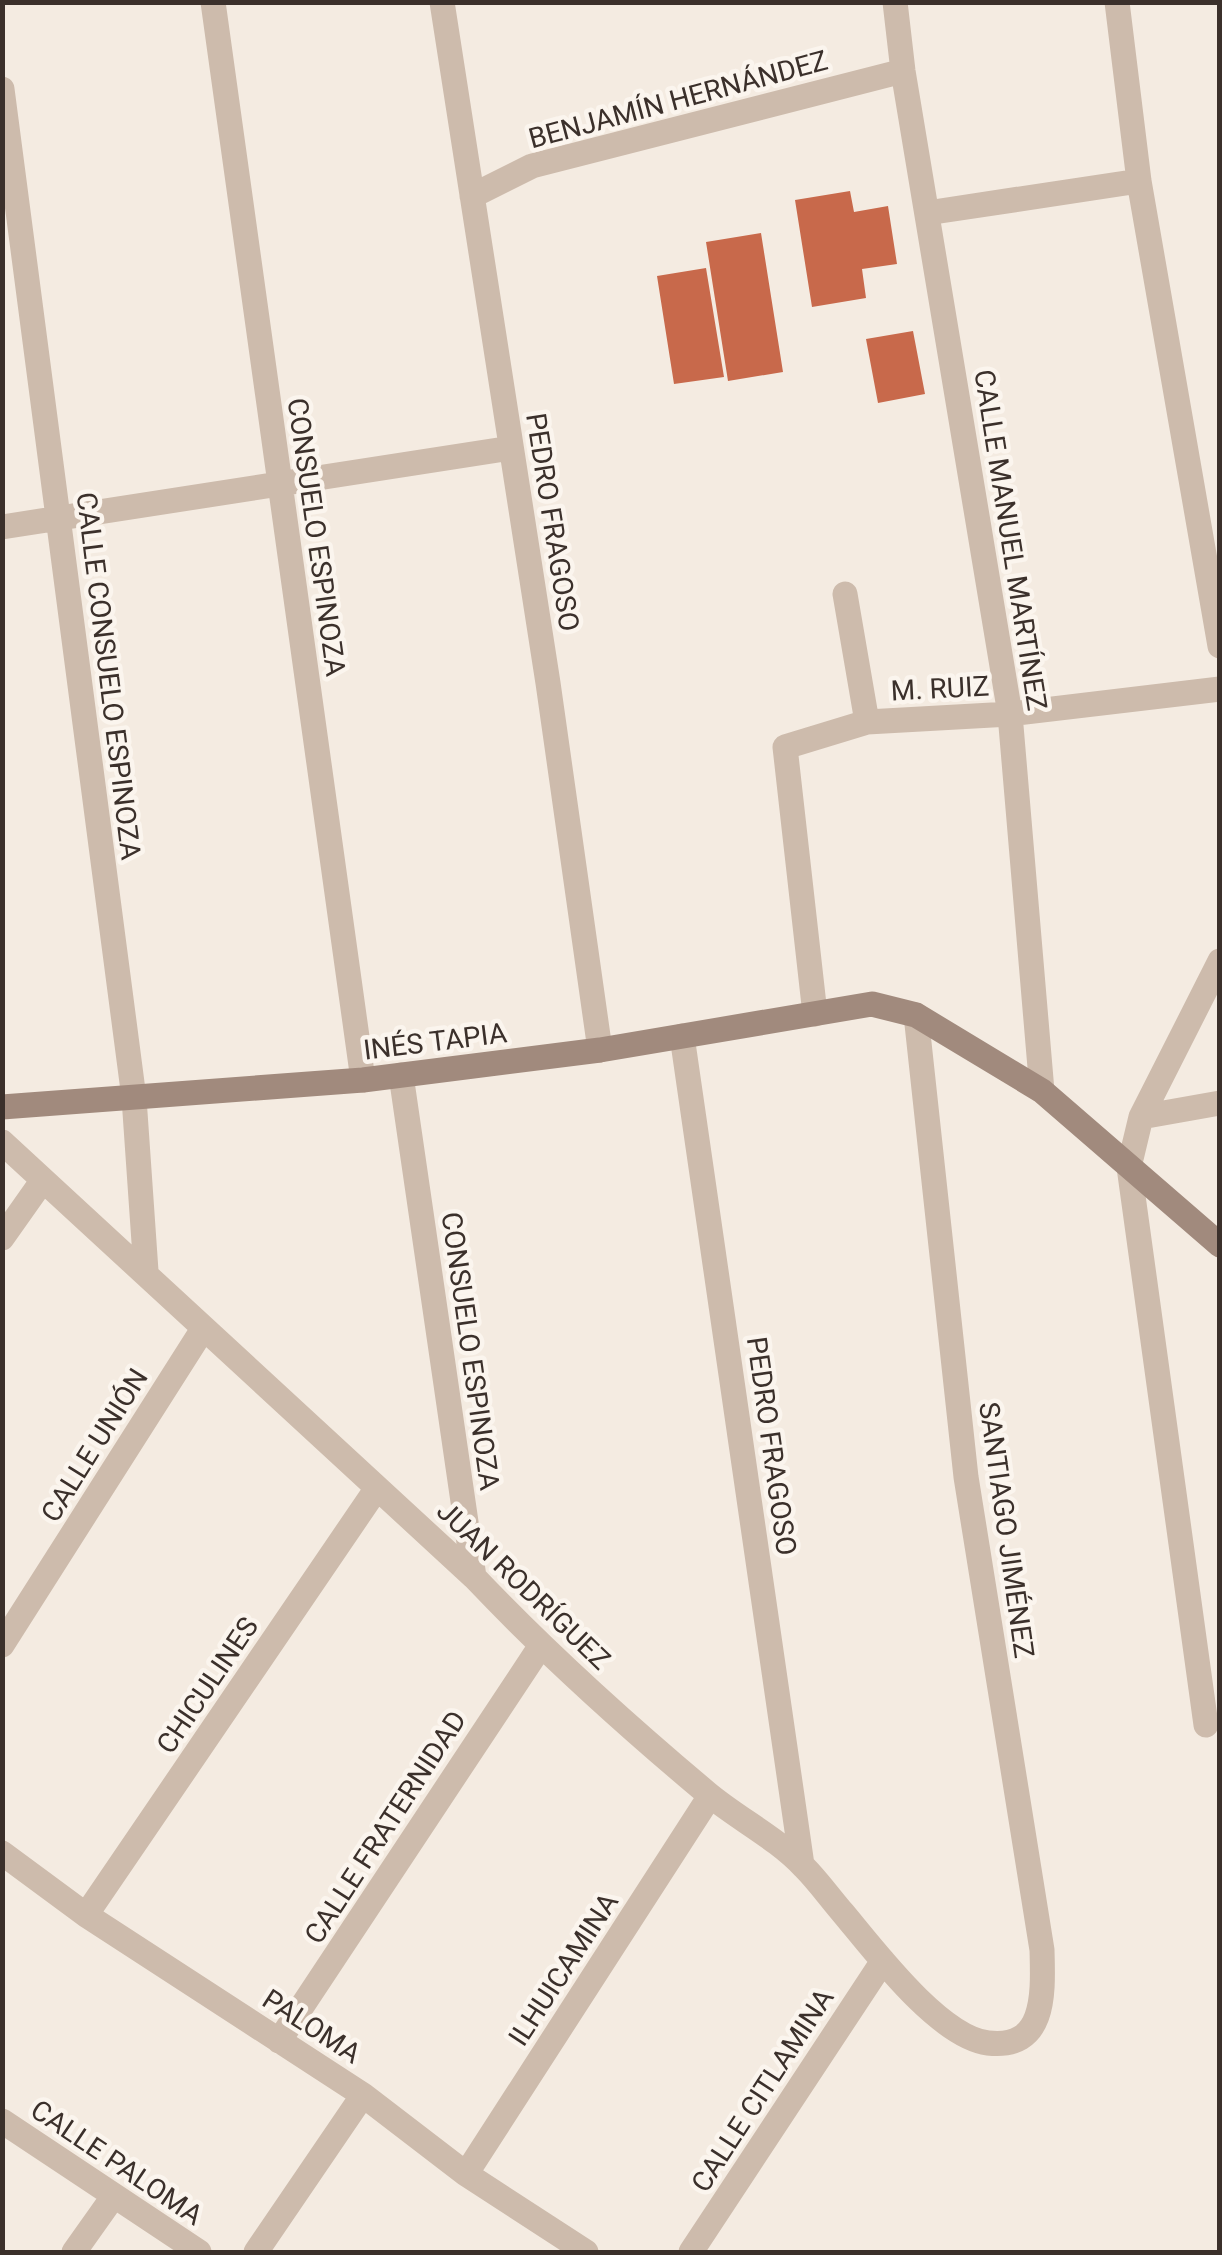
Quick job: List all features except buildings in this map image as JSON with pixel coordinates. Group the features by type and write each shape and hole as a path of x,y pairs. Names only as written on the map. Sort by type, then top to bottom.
{"main road":[{"name":"INÉS TAPIA","path":"2,1107 362,1080 600,1050 872,1004 916,1014"},
{"path":"916,1014 1042,1091 1220,1246"}],"street":[{"name":"CONSUELO ESPINOZA","path":"212,2 362,1080"},
{"name":"PEDRO FRAGOSO","path":"442,2 600,1050"},
{"name":"CALLE MANUEL MARTÍNEZ","path":"896,2 903,71 1010,714 1042,1091"},
{"path":"1117,2 1139,181 1220,646"},
{"name":"BENJAMÍN HERNÁNDEZ","path":"472,196 532,166 903,71"},
{"name":"CALLE CONSUELO ESPINOZA","path":"2,90 134,1098 146,1271"},
{"path":"927,213 1139,181"},
{"path":"2,527 511,448"},
{"path":"845,594 867,722"},
{"name":"M. RUIZ","path":"815,1014 786,747 867,722 1010,714 1220,689"},
{"path":"1206,1724 1130,1166 1141,1118 1220,961"},
{"name":"SANTIAGO JIMÉNEZ","path":"916,1014 966,1478 1042,1950 1043,1997 1032,2029 1015,2042"},
{"name":"PEDRO FRAGOSO","path":"682,1036 802,1864"},
{"name":"CONSUELO ESPINOZA","path":"401,1075 474,1577"},
{"path":"1141,1118 1220,1104"},
{"name":"JUAN RODRÍGUEZ","path":"2,1142 474,1577 540,1647 710,1796 802,1864 923,2003 957,2031 986,2042 1015,2042"},
{"path":"2,1238 43,1180"},
{"name":"CALLE UNIÓN","path":"2,1645 203,1328"},
{"name":"CHICULINES","path":"86,1915 377,1488"},
{"name":"CALLE FRATERNIDAD","path":"280,2041 540,1647"},
{"name":"ILHUICAMINA","path":"466,2174 710,1796"},
{"name":"PALOMA","path":"2,1853 86,1915 363,2096 466,2174 586,2252"},
{"name":"CALLE CITLAMINA","path":"691,2252 883,1961"},
{"path":"256,2252 363,2096"},
{"name":"CALLE PALOMA","path":"2,2120 199,2252"},
{"path":"74,2252 113,2197"}]}
